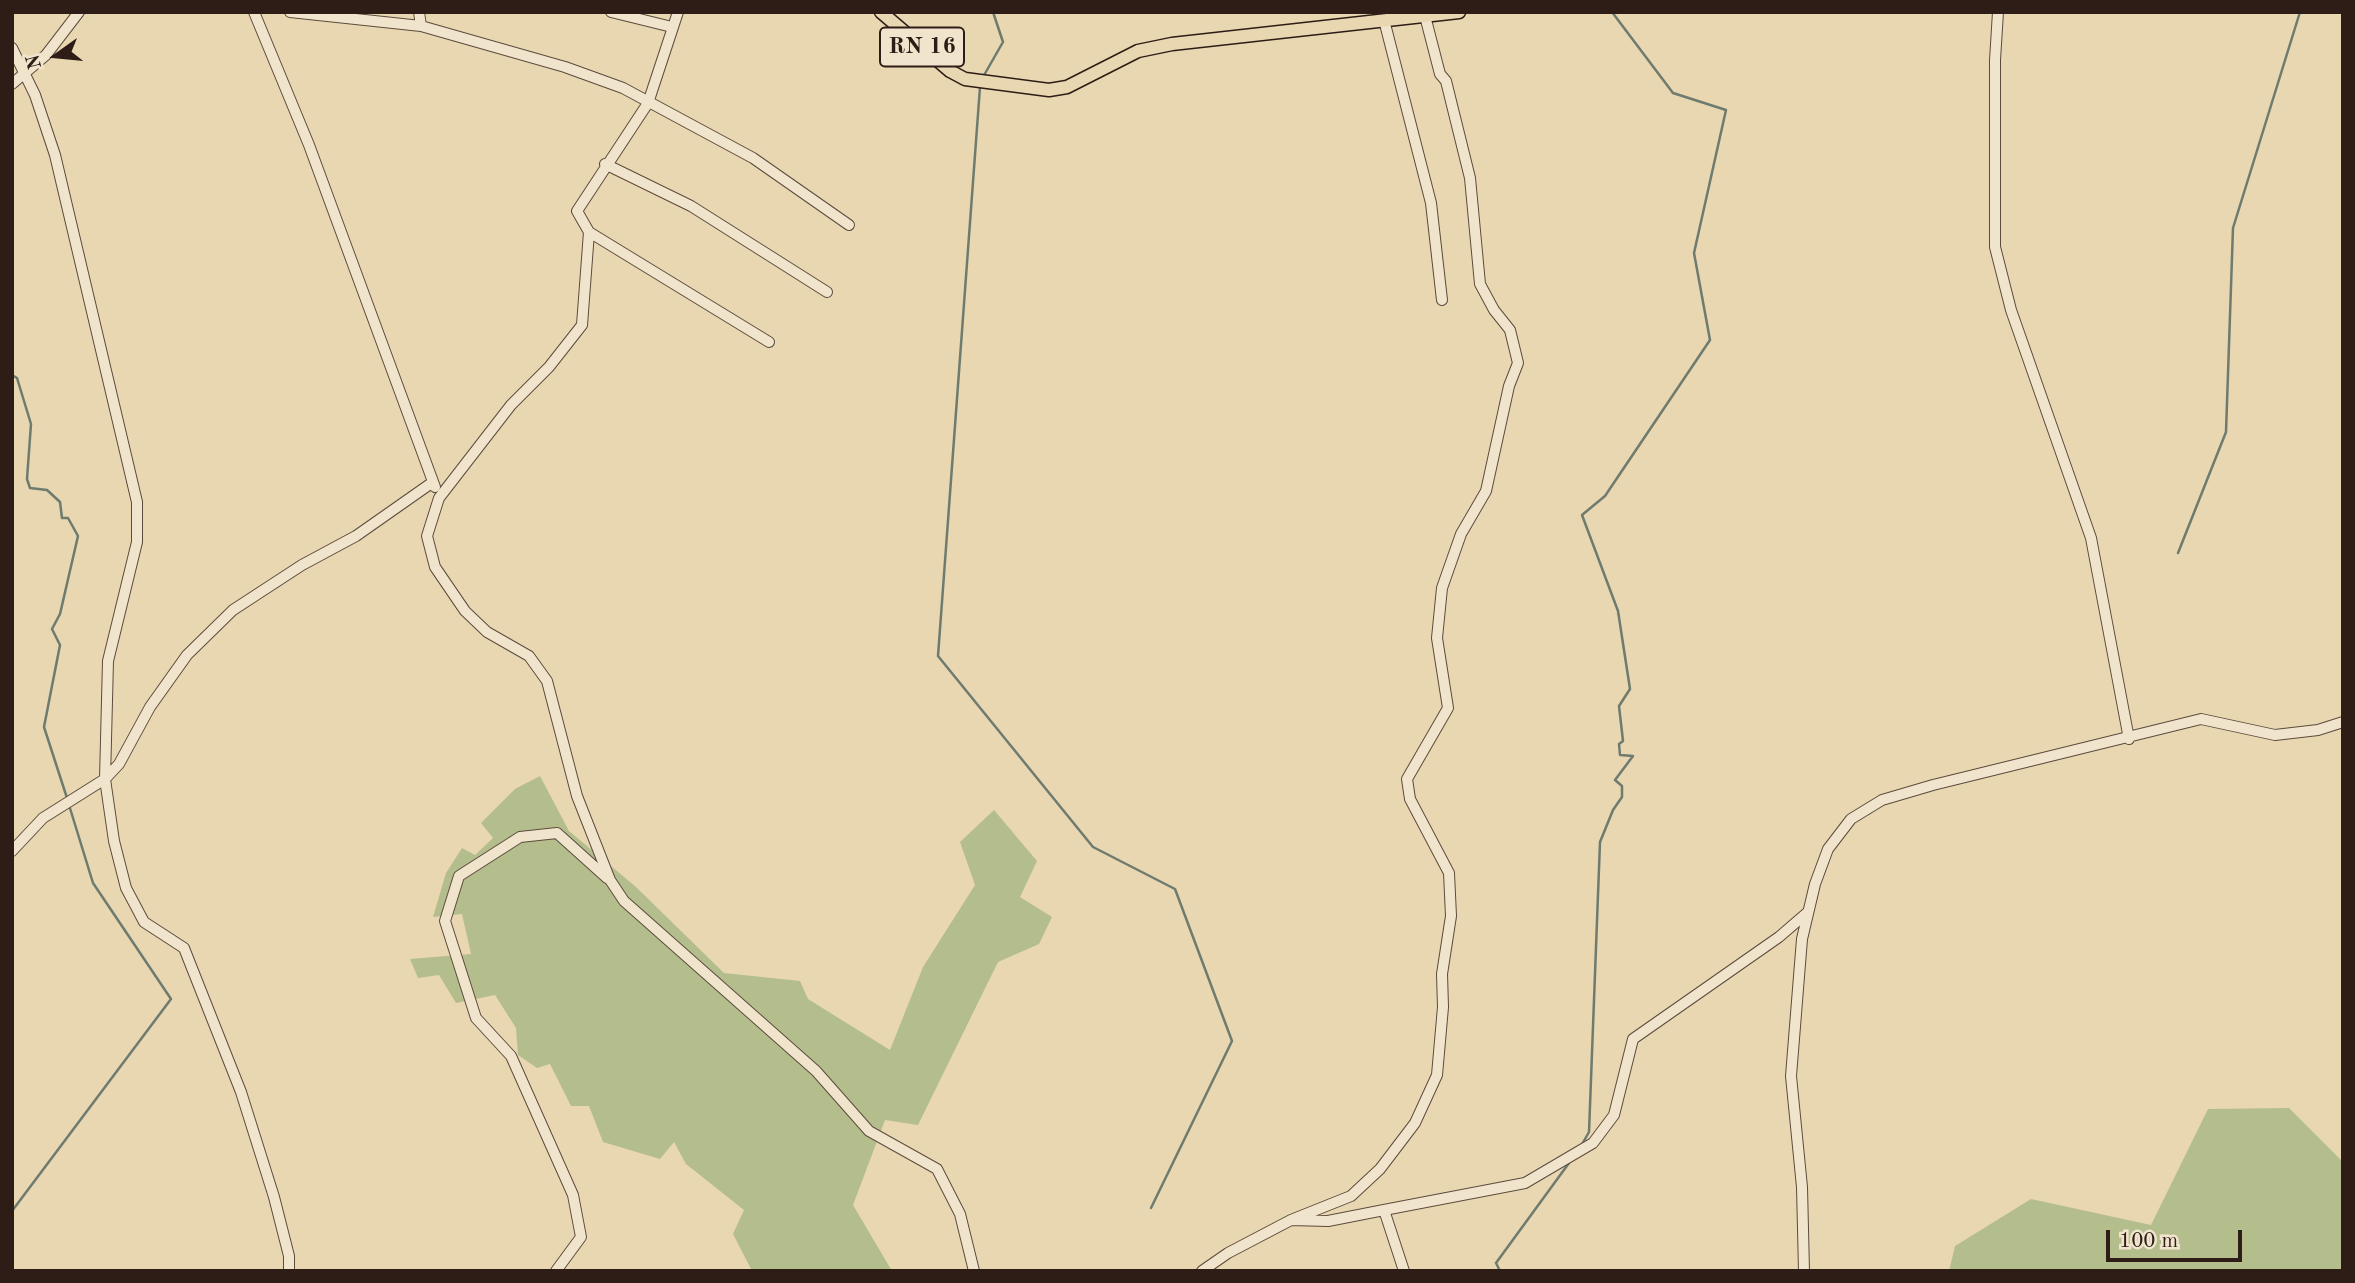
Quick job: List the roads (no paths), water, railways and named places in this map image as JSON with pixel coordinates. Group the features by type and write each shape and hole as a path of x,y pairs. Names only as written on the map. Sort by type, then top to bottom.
{"main road":[{"name":"RN 16","path":"881,12 950,71 965,79 1049,89 1067,87 1138,51 1227,37 1459,12"}],"street":[{"path":"12,84 46,55 79,12"},
{"path":"254,12 324,183 439,498"},
{"path":"289,12 421,26 565,67 623,88 753,158 849,225"},
{"path":"419,12 421,26"},
{"path":"611,12 672,27"},
{"path":"678,12 648,103 605,164 578,211 589,232 769,342"},
{"path":"1998,12 1995,60 1995,247 2011,310 2091,538 2129,739"},
{"path":"1202,1271 1228,1253 1291,1220 1351,1196 1380,1169 1415,1124 1437,1075 1443,1006 1442,974 1451,916 1449,873 1410,799 1407,779 1448,708 1437,638 1442,588 1461,534 1486,491 1509,386 1518,363 1510,330 1494,310 1480,284 1470,178 1424,16"},
{"path":"1384,20 1431,203 1442,300"},
{"path":"12,48 25,72 55,155 137,502 137,542 108,661 106,779 114,841 126,888 144,922 184,948 241,1091 274,1197 289,1256 289,1271"},
{"path":"605,164 691,206 827,292"},
{"path":"589,232 582,325 549,367 511,405 439,498 427,536 435,567 465,611 487,632 529,656 547,681 577,796 610,880 624,901 646,924 816,1070 869,1130 937,1168 960,1214 974,1271"},
{"path":"12,851 43,818 73,802 106,779 119,764 150,707 187,655 233,610 302,565 356,536 433,482"},
{"path":"1804,1271 1802,1187 1791,1076 1802,939 1828,849 1851,819 1882,800 2017,763 2129,739 2201,719 2275,735 2318,730 2343,722"},
{"path":"556,1271 581,1237 573,1195 511,1056 476,1018 446,921 459,876 520,837 557,833 610,880"},
{"path":"1291,1220 1328,1221 1525,1183 1593,1143 1614,1115 1633,1039 1779,937 1809,911"},
{"path":"1384,1210 1404,1271"}],"waterway":[{"path":"983,77 1003,42 993,12"},
{"path":"1581,1146 1589,1132 1600,842 1613,810 1622,797 1622,786 1615,780 1633,756 1620,755 1619,744 1623,741 1619,706 1630,689 1618,611 1582,515 1605,496 1710,340 1694,253 1726,110 1673,93 1612,12"},
{"path":"2178,553 2226,432 2233,228 2300,12"},
{"path":"980,87 938,656 1093,847 1175,889 1232,1041 1151,1208"},
{"path":"12,375 17,378 31,424 27,479 30,488 47,490 60,502 62,518 68,518 78,536 60,614 52,629 60,645 44,727 67,798"},
{"path":"12,1211 171,999 93,883 69,805"},
{"path":"1500,1271 1496,1263 1569,1163"}]}
